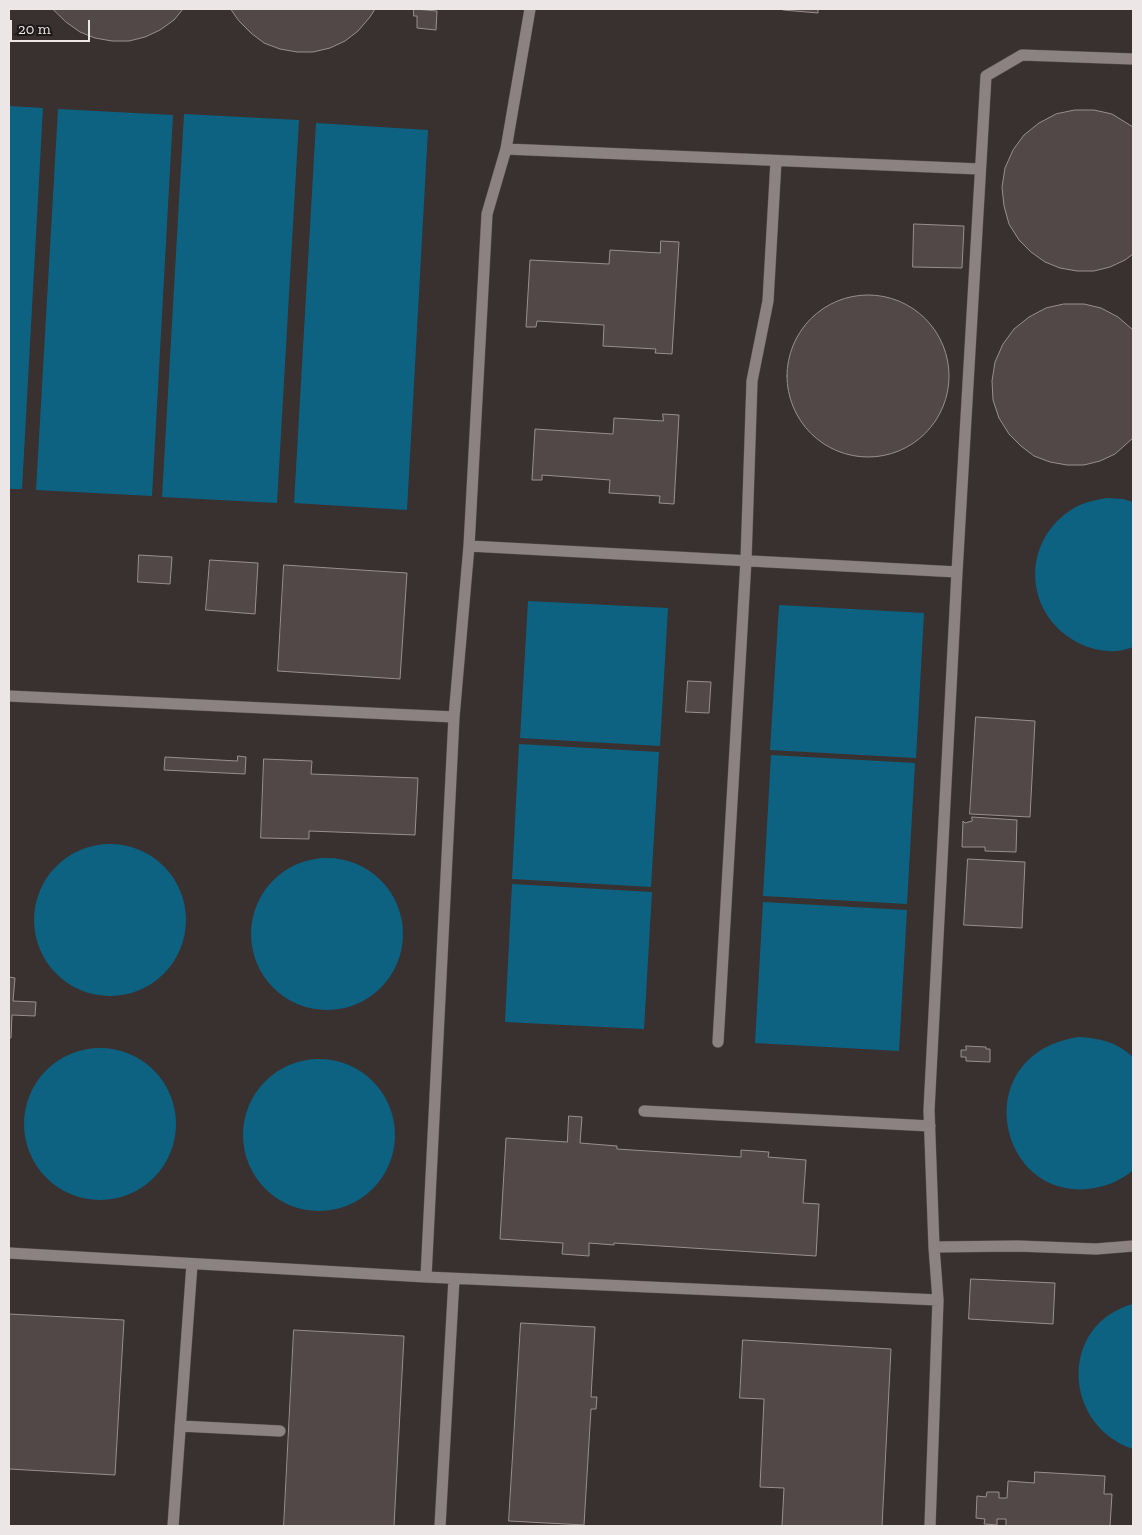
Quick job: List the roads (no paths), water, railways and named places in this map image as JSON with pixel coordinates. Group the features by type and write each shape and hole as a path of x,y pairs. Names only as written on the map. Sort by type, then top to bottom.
{"lane":[{"path":"426,1277 454,717 470,546 487,214 506,149 530,9"},
{"path":"930,1526 938,1300 929,1110 979,169 986,76 1022,55 1133,59"},
{"path":"506,149 979,169"},
{"path":"718,1042 746,560 752,381 768,301 776,160"},
{"path":"470,546 957,572"},
{"path":"9,696 454,717"},
{"path":"644,1111 930,1126"},
{"path":"934,1247 1018,1246 1096,1249 1133,1246"},
{"path":"9,1253 454,1279 938,1300"},
{"path":"173,1526 192,1264"},
{"path":"440,1526 454,1279"},
{"path":"180,1426 280,1431"}],"water":[{"path":"9,106 43,108 22,489 9,489"},
{"path":"58,109 173,115 152,496 36,490"},
{"path":"184,114 299,120 277,503 162,497"},
{"path":"316,123 428,130 407,510 294,503"},
{"path":"1107,498 1133,502 1133,647 1116,651 1093,649 1067,636 1051,620 1041,602 1036,582 1036,561 1043,541 1055,523 1078,506"},
{"path":"528,601 668,608 660,746 520,738"},
{"path":"779,605 924,613 916,758 770,750"},
{"path":"519,744 659,752 651,887 512,879"},
{"path":"771,755 915,763 907,904 763,896"},
{"path":"110,844 125,845 139,850 164,866 180,891 185,905 185,935 180,949 164,974 139,990 125,995 110,996 95,995 81,990 56,974 40,949 35,935 34,920 35,905 40,891 56,866 81,850 95,845"},
{"path":"327,858 342,859 356,864 381,880 397,905 402,919 402,949 397,963 381,988 356,1004 342,1009 327,1010 312,1009 298,1004 273,988 257,963 252,949 251,934 252,919 257,905 273,880 298,864 312,859"},
{"path":"512,884 652,892 644,1029 505,1022"},
{"path":"763,902 907,910 899,1051 755,1043"},
{"path":"1078,1037 1093,1038 1114,1044 1133,1057 1133,1170 1112,1183 1088,1189 1057,1186 1032,1171 1015,1149 1007,1123 1009,1095 1020,1069 1043,1049"},
{"path":"100,1048 115,1049 129,1054 154,1070 170,1095 175,1109 175,1139 170,1153 154,1178 129,1194 115,1199 100,1200 85,1199 71,1194 46,1178 30,1153 25,1139 24,1124 25,1109 30,1095 46,1070 71,1054 85,1049"},
{"path":"319,1059 334,1060 348,1065 373,1081 389,1106 394,1120 394,1150 389,1164 373,1189 348,1205 334,1210 319,1211 304,1210 290,1205 265,1189 249,1164 244,1150 243,1135 244,1120 249,1106 265,1081 290,1065 304,1060"},
{"path":"1133,1304 1133,1449 1110,1437 1093,1419 1082,1398 1079,1375 1082,1352 1092,1332 1109,1315"}]}
